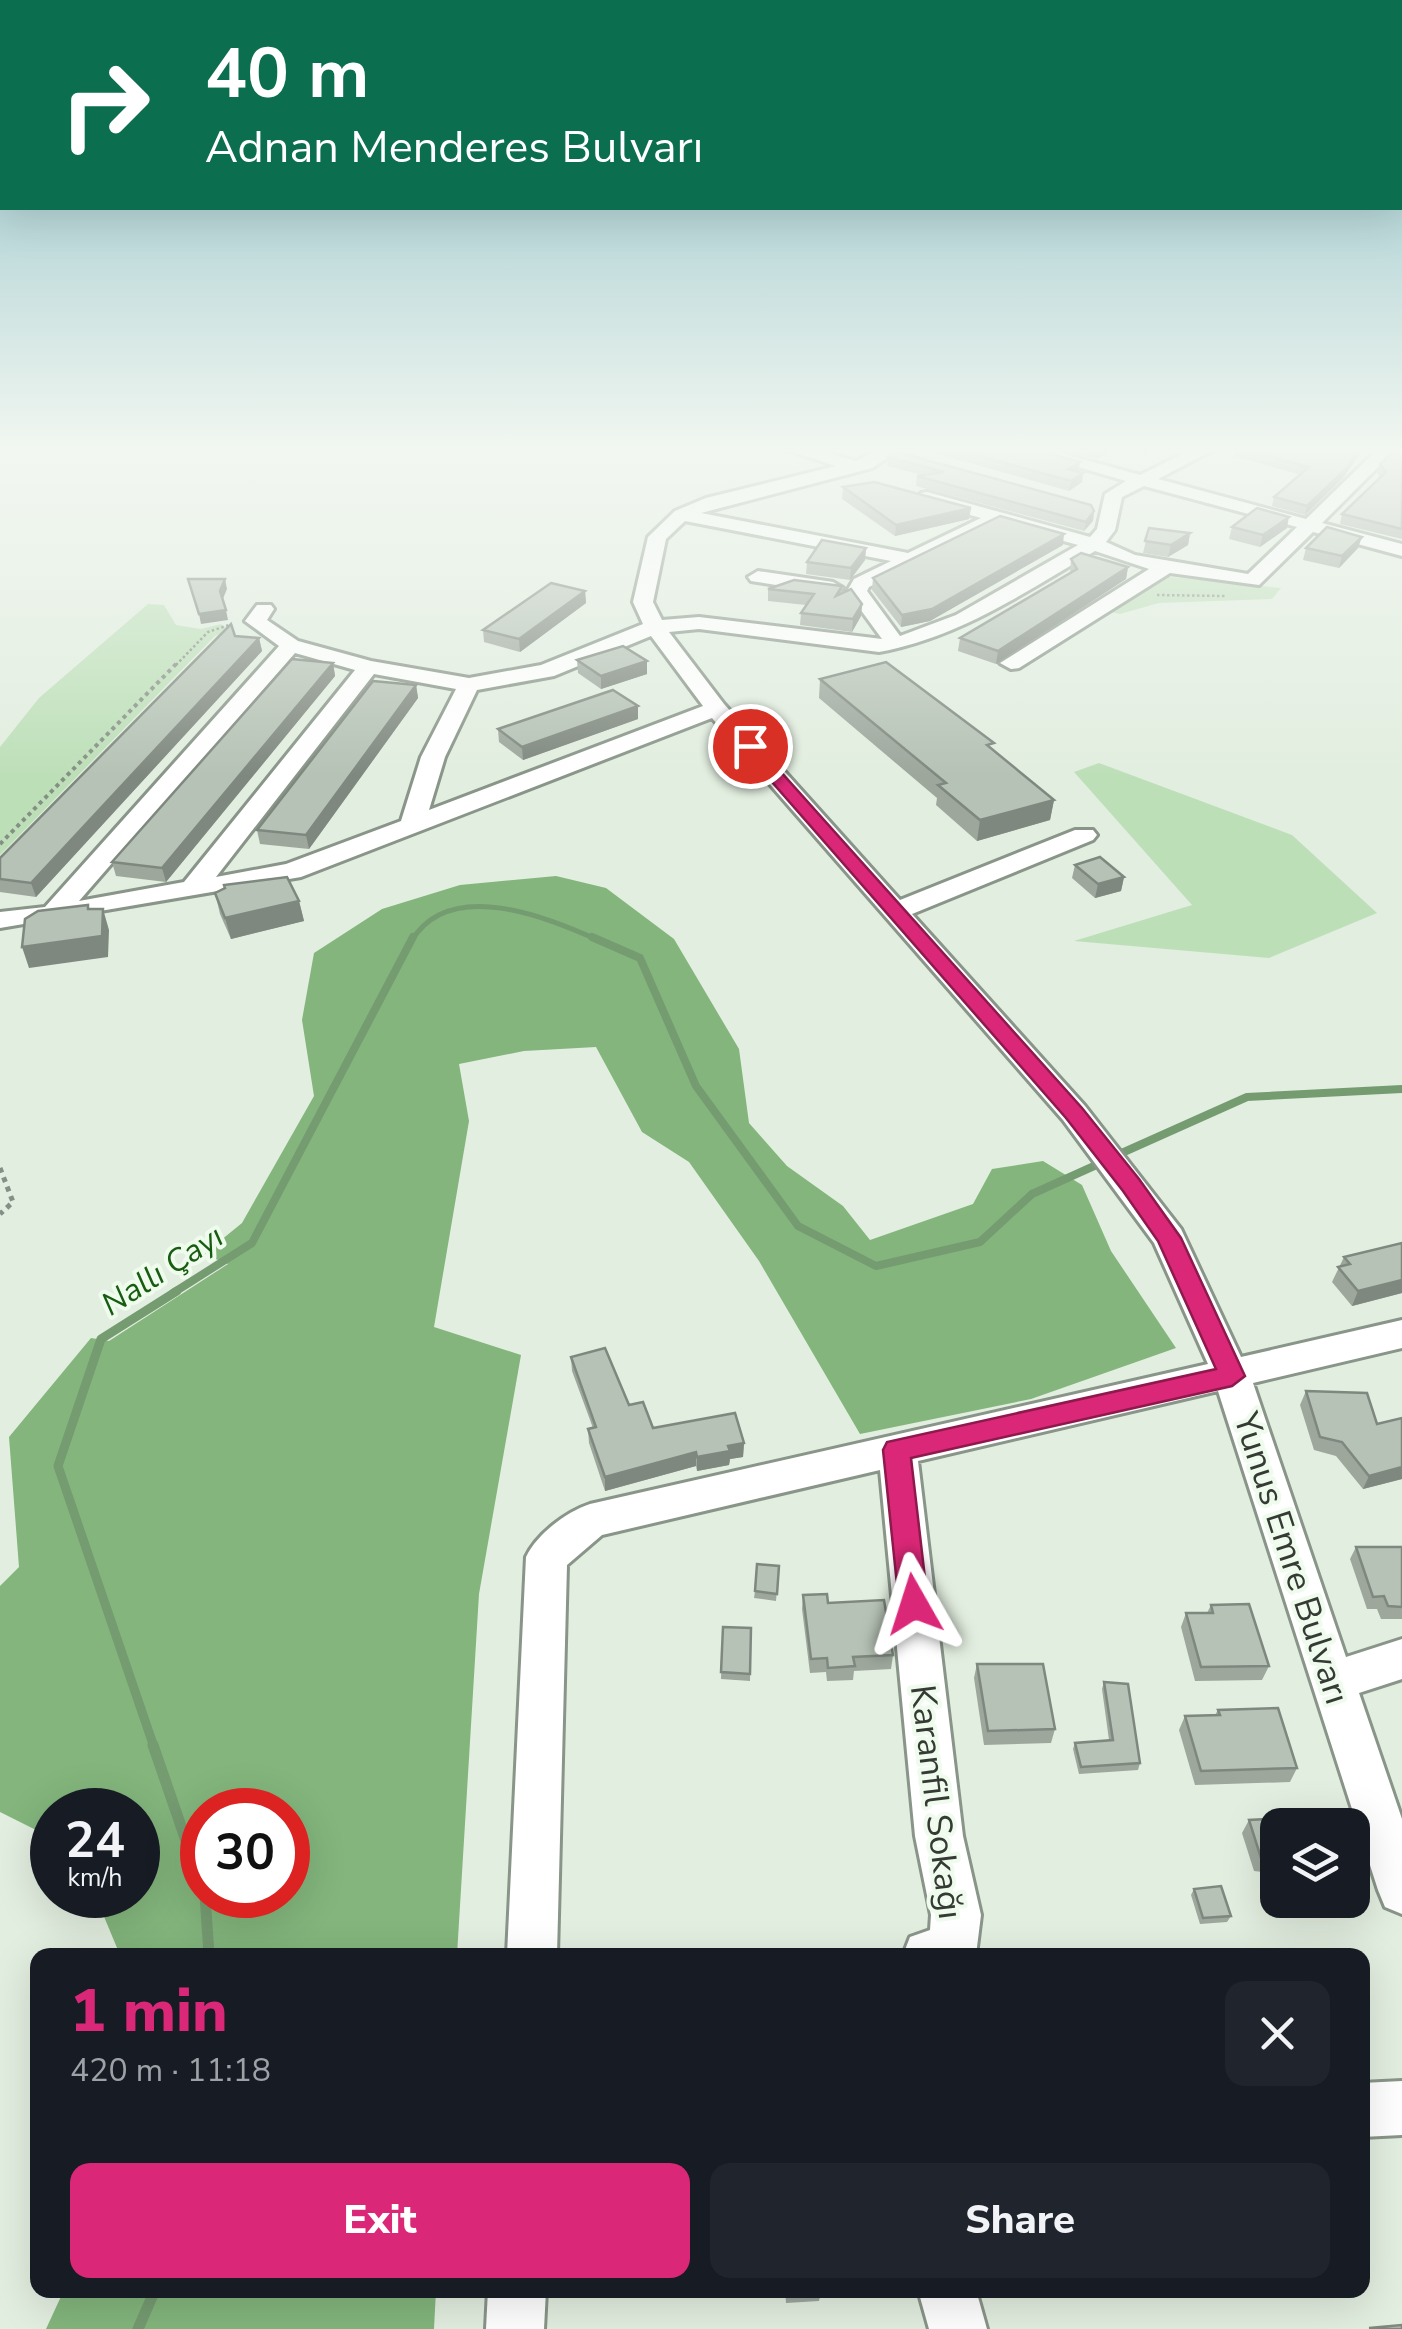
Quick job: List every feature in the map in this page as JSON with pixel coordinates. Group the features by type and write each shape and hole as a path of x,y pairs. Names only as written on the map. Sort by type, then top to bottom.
{"street":[{"path":"653,558 643,602 656,628 716,709 895,911 1084,835"},
{"path":"903,558 910,559"},
{"path":"260,615 264,630 291,645 370,667 469,685 546,670 656,628 699,624 880,646 896,644 964,616 1069,558"},
{"path":"1125,558 1164,568 1252,581 1275,558"},
{"path":"857,591 860,583 910,559"},
{"path":"1011,663 1164,568"},
{"path":"758,577 857,591 896,644"},
{"path":"53,914 291,645"},
{"path":"192,890 370,667"},
{"path":"413,822 433,756 469,685"},
{"path":"0,920 53,914 292,870 716,709"},
{"name":"Yunus Emre Bulvarı","path":"895,911 1074,1113 1169,1238 1232,1376 1402,1890"},
{"path":"532,1948 547,1557 590,1522 1402,1334"},
{"name":"Karanfil Sokağı","path":"897,1450 938,1836 956,1915 952,1948"},
{"path":"1333,1681 1402,1659"},
{"path":"1370,2110 1402,2108"},
{"path":"515,2329 517,2298"},
{"path":"949,2298 958,2329"}],"path":[{"path":"0,844 208,632 260,615"},
{"path":"0,1168 13,1202 0,1214"}],"green space":[{"path":"1161,576 1281,588 1272,599 1159,603 1120,614 1107,611"},
{"path":"148,604 164,605 176,625 201,629 221,624 231,631 215,636 0,855 0,747 39,698"},
{"path":"1099,763 1292,835 1377,913 1269,958 1074,941 1192,905 1074,772"},
{"path":"556,876 606,888 674,939 739,1049 749,1123 787,1166 843,1206 870,1240 973,1204 992,1169 1043,1161 1082,1185 1111,1251 1176,1348 1031,1399 860,1434 759,1261 689,1162 642,1132 596,1047 524,1051 459,1064 469,1121 434,1327 521,1355 479,1594 457,1948 117,1948 105,1918 160,1918 160,1788 30,1788 30,1827 0,1812 0,1586 19,1567 9,1437 91,1338 109,1341 228,1264 204,1254 242,1223 314,1096 302,1020 314,953 382,909 460,885"},
{"path":"60,2298 436,2298 434,2329 46,2329"}],"building":[{"path":"810,558 859,558 851,568 807,562"},
{"path":"915,558 1022,558 932,609 902,615 873,578"},
{"path":"1097,558 1128,567 998,651 960,638 1077,569 1071,559"},
{"path":"188,579 225,579 220,591 226,610 199,614"},
{"path":"794,580 842,586 836,596 851,589 862,604 853,619 801,613 814,594 768,589"},
{"path":"551,583 585,591 519,639 483,630"},
{"path":"231,624 235,636 259,638 31,883 0,879 0,858"},
{"path":"623,646 647,661 601,676 577,660"},
{"path":"292,659 333,663 162,868 112,862"},
{"path":"886,662 994,743 987,745 1054,800 980,820 938,785 946,783 820,679"},
{"path":"373,681 416,685 306,835 257,830"},
{"path":"613,690 638,706 522,747 498,729"},
{"path":"1100,857 1124,877 1098,884 1075,865"},
{"path":"287,877 299,901 225,918 215,893 224,885"},
{"path":"88,905 88,909 103,909 102,936 22,947 25,919 38,911"},
{"path":"1402,1243 1402,1280 1358,1291 1338,1267 1350,1264 1344,1257"},
{"path":"605,1348 629,1405 643,1402 653,1428 735,1413 744,1443 728,1446 730,1451 697,1457 696,1452 605,1477 588,1429 596,1427 571,1357"},
{"path":"1306,1391 1367,1393 1377,1424 1402,1418 1402,1467 1369,1476 1342,1442 1320,1437"},
{"path":"1356,1547 1402,1547 1402,1607 1388,1606 1384,1596 1373,1597"},
{"path":"757,1564 779,1566 777,1594 755,1591"},
{"path":"827,1594 828,1603 884,1600 893,1655 853,1657 855,1666 828,1668 827,1658 811,1659 803,1595"},
{"path":"1249,1604 1269,1666 1201,1667 1186,1613 1213,1613 1211,1605"},
{"path":"723,1627 751,1628 750,1674 721,1672"},
{"path":"977,1664 1043,1664 1055,1729 988,1731"},
{"path":"1104,1682 1128,1684 1140,1763 1081,1767 1075,1743 1113,1740"},
{"path":"1278,1708 1297,1768 1201,1771 1185,1716 1220,1715 1218,1710"},
{"path":"1260,1819 1260,1855 1249,1820"},
{"path":"1221,1886 1231,1916 1203,1918 1194,1889"},
{"path":"1402,2325 1402,2329 1369,2328"}],"waterway":[{"path":"412,940 429,921 450,910 475,907 527,914 598,940"},
{"name":"Nallı Çayı","path":"173,1293 252,1243 413,937"},
{"path":"592,937 640,958 696,1086 798,1226 876,1266 980,1242 1032,1194 1103,1162"},
{"path":"1115,1156 1247,1097 1402,1089"},
{"name":"Nallı Çayı","path":"154,1747 58,1466 101,1339 177,1291"},
{"name":"Nallı Çayı","path":"153,1745 180,1823"},
{"name":"Nallı Çayı","path":"207,1918 209,1948"},
{"name":"Nallı Çayı","path":"138,2329 152,2298"}],"route":[{"path":"750,746 1074,1113 1131,1185 1169,1238 1232,1376 897,1450 914,1604"}]}
